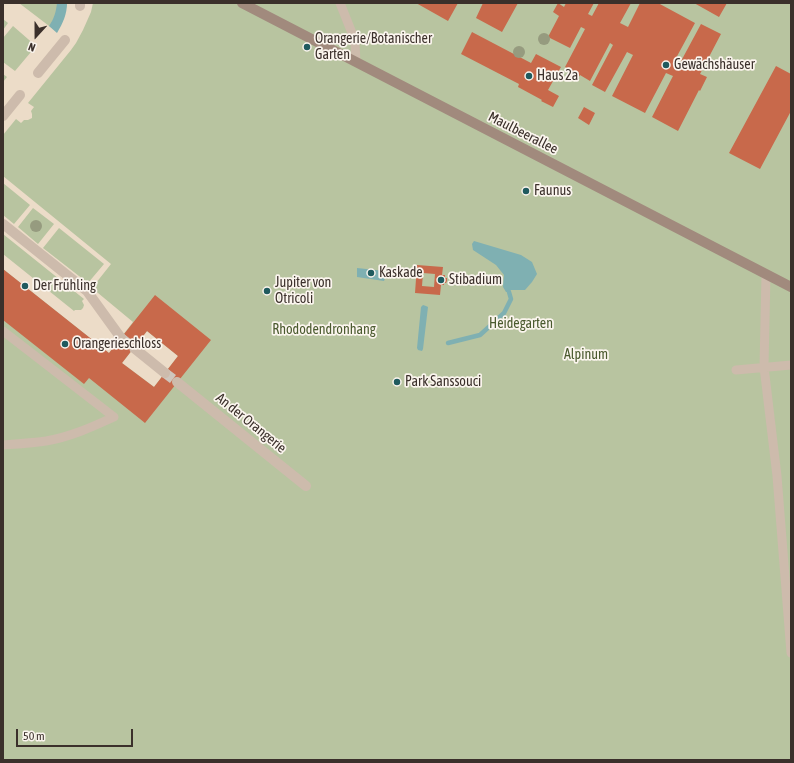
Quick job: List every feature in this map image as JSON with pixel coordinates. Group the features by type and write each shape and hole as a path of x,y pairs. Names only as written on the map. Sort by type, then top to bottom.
{"street":[{"name":"Maulbeerallee","path":"242,3 791,287"},
{"path":"38,73 64,40"},
{"path":"3,116 20,95"},
{"path":"3,224 87,291 121,338"},
{"path":"134,348 165,373"},
{"name":"An der Orangerie","path":"177,382 306,486"}],"lane":[{"path":"340,3 355,43 356,62"},
{"path":"766,274 764,367 777,476 791,653"},
{"path":"3,331 114,417 74,434 46,441 3,445"},
{"path":"736,370 791,365"}],"green space":[{"name":"Park Sanssouci","path":"3,3 791,3 791,760 3,760"}],"shaded area":[{"path":"3,3 19,3 57,32 67,3 93,3 91,12 76,43 28,103 34,107 31,111 32,118 24,120 21,123 16,119 3,135 3,82 7,77 3,74 3,62 15,71 36,46 13,26 3,38 3,30 8,23 3,19"},
{"path":"3,176 111,264 92,288 133,322 109,353 3,269 3,254 74,311 81,310 83,308 84,305 82,301 84,299 3,234 3,215 14,224 30,205 3,183","holes":["33,208 54,224 38,244 18,227","59,228 104,264 88,283 43,248"]},
{"path":"147,331 178,356 154,387 122,363"}],"water":[{"path":"57,3 67,3 64,18 57,33 49,26"},
{"path":"474,241 521,255 532,262 537,274 525,290 511,290 506,292 503,287 504,275 496,265 473,250 472,244"},
{"name":"Kaskade","path":"357,268 385,271 386,276 384,281 357,277"},
{"path":"423,305 428,307 422,351 418,350 417,348 421,307"}],"building":[{"path":"416,3 458,3 448,21"},
{"path":"483,3 518,3 502,32 476,18"},
{"name":"Gewächshäuser","path":"558,3 564,7 566,3 594,3 588,14 592,16 599,3 631,3 620,23 628,27 640,3 658,3 695,23 675,60 680,63 701,24 721,34 700,74 707,77 678,131 652,117 673,76 666,73 645,113 612,96 633,55 627,52 605,92 592,85 613,45 610,43 590,81 580,75 577,80 569,76 572,71 565,67 585,29 581,27 570,48 548,37 559,16 553,12"},
{"path":"694,3 727,3 719,17"},
{"name":"Haus 2a","path":"472,32 531,63 536,54 561,67 548,90 559,96 553,107 518,87 519,84 461,54"},
{"path":"776,66 791,74 791,111 760,169 729,153"},
{"path":"584,107 595,113 589,125 578,118"},
{"name":"Stibadium","path":"417,265 443,267 442,275 445,275 447,281 444,285 441,285 440,295 415,293","holes":["423,273 435,274 434,287 422,286"]},
{"name":"Orangerieschloss","path":"3,269 109,353 155,295 211,340 145,423 89,378 84,384 3,320","holes":["147,331 178,356 154,387 122,363"]}],"waterway":[{"path":"448,343 480,335 504,313 511,299 509,292"}],"tunnel":[{"path":"121,338 134,348"},
{"path":"165,373 177,382"}],"place":[{"name":"Orangerie/Botanischer Garten","path":"307,47"},
{"name":"Gewächshäuser","path":"666,65"},
{"name":"Haus 2a","path":"529,76"},
{"name":"Faunus","path":"526,191"},
{"name":"Kaskade","path":"371,273"},
{"name":"Stibadium","path":"441,280"},
{"name":"Der Frühling","path":"25,286"},
{"name":"Jupiter von Otricoli","path":"267,291"},
{"name":"Orangerieschloss","path":"65,344"},
{"name":"Park Sanssouci","path":"397,382"}],"park label":[{"name":"Heidegarten","path":"521,324"},
{"name":"Rhododendronhang","path":"324,330"},
{"name":"Alpinum","path":"586,355"}]}
